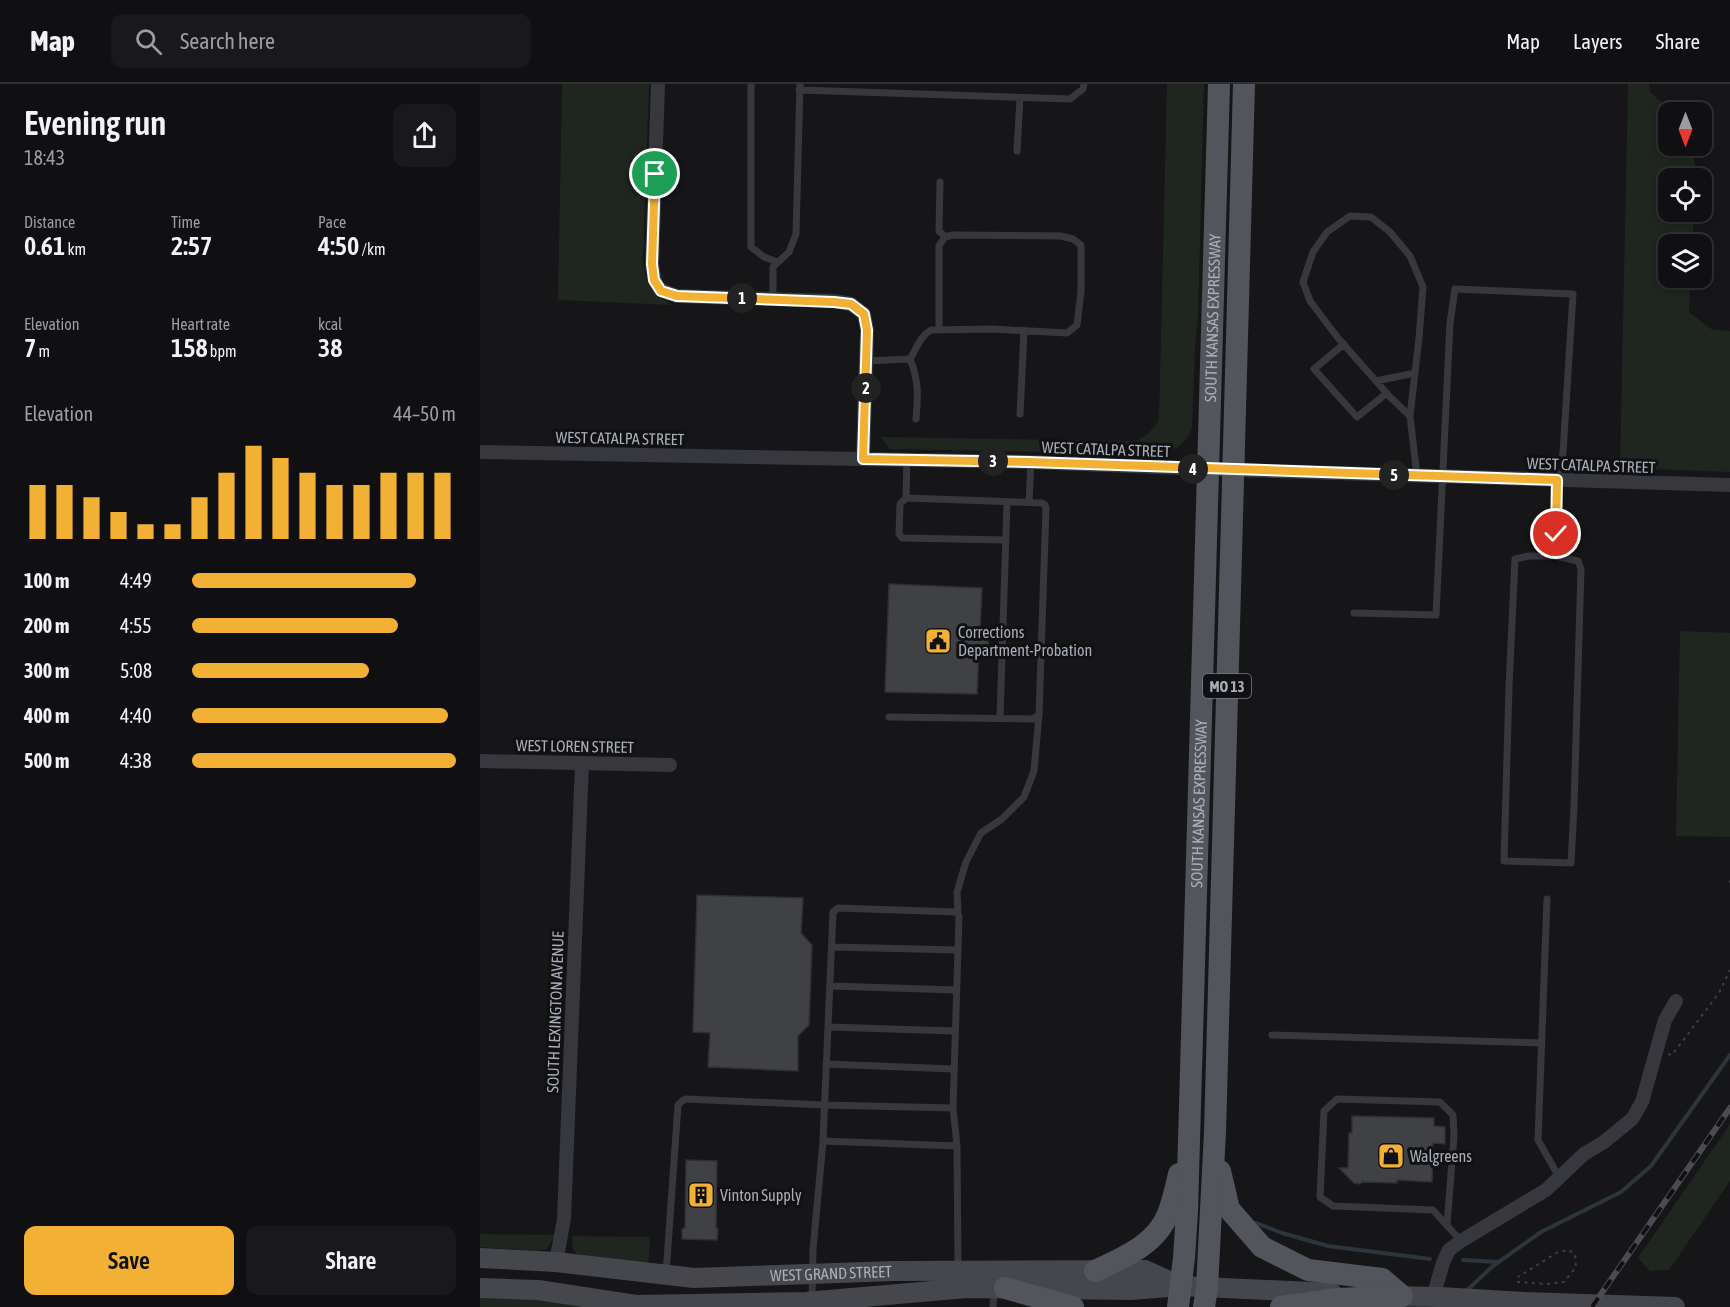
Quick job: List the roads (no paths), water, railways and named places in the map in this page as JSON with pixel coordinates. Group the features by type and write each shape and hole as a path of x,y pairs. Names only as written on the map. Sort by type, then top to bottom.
{"main road":[{"name":"SOUTH KANSAS EXPRESSWAY","path":"1180,1297 1186,1236 1219,84"},
{"name":"SOUTH KANSAS EXPRESSWAY","path":"1206,1297 1215,1132 1245,84"},
{"path":"1215,1132 1220,1172 1229,1209 1262,1247 1308,1270 1382,1279 1402,1296"},
{"path":"1095,1271 1127,1256 1146,1243 1158,1231 1167,1216 1189,1140"},
{"name":"WEST GRAND STREET","path":"480,1258 556,1262 694,1278 813,1274 958,1280 998,1295 1131,1290 1180,1297 1402,1296 1675,1307"},
{"name":"WEST GRAND STREET","path":"480,1288 538,1290 636,1305 812,1301 958,1280 1145,1270 1180,1297"},
{"path":"998,1295 1073,1307"},
{"path":"1281,1307 1338,1299 1402,1296"}],"street":[{"path":"658,84 652,264 654,280 661,291 677,296 834,302 851,304 864,314 867,330 863,459"},
{"name":"WEST CATALPA STREET","path":"480,452 1031,462 1730,485"},
{"name":"WEST LOREN STREET","path":"480,761 670,765"},
{"name":"SOUTH LEXINGTON AVENUE","path":"556,1262 564,1220 582,763"},
{"path":"1437,1297 1443,1263 1449,1250 1546,1190 1584,1154 1604,1142 1632,1119 1642,1102 1665,1020 1676,1001"}],"lane":[{"path":"751,84 751,247 777,262"},
{"path":"773,299 773,267 789,252 796,234 800,87 1070,99 1083,89 1084,84"},
{"path":"1017,151 1020,98"},
{"path":"940,182 939,231 945,237"},
{"path":"1410,416 1376,381 1310,302 1303,282 1313,252 1327,232 1350,216 1371,217 1390,232 1410,256 1423,287 1410,416 1418,476"},
{"path":"910,359 923,334 931,330 939,330 992,329 1067,333 1077,325 1081,292 1081,244 1061,236 953,235 945,237 939,246 939,330"},
{"path":"1354,613 1436,615 1450,323 1455,289 1573,294 1563,453 1557,480 1555,556"},
{"path":"1020,414 1024,331"},
{"path":"1344,344 1314,369 1357,417 1387,393"},
{"path":"866,361 910,359"},
{"path":"910,359 916,372 918,388 916,419"},
{"path":"1376,381 1415,373"},
{"path":"907,460 906,498 900,504 899,534 902,538 1006,540"},
{"path":"1029,502 1031,462"},
{"path":"906,498 1029,502 1042,503 1046,508 1039,715 1034,771 1024,797 1002,819 981,833 966,862 957,891 958,950 954,1108 957,1146 958,1280"},
{"path":"1000,718 1007,502"},
{"path":"1530,556 1555,556 1578,561 1581,569 1571,863 1504,861 1515,559 1530,556"},
{"path":"889,717 1033,719 1039,715"},
{"path":"1547,899 1538,1140 1559,1177"},
{"path":"812,1301 823,1141 833,912 838,908 958,913"},
{"path":"832,947 958,950"},
{"path":"830,986 956,990"},
{"path":"828,1027 955,1031"},
{"path":"1272,1035 1541,1043"},
{"path":"826,1064 954,1069"},
{"path":"666,1274 678,1105 682,1101 686,1099 954,1108"},
{"path":"1447,1225 1454,1125 1453,1115 1440,1102 1337,1100 1324,1111 1320,1197 1333,1206 1433,1210 1461,1241"},
{"path":"823,1141 957,1146"}],"waterway":[{"path":"1465,1292 1493,1266 1541,1232 1621,1192 1651,1166 1730,1055"},
{"path":"1256,1223 1328,1246 1430,1259"},
{"path":"1463,1260 1498,1262"}],"railway":[{"path":"1592,1307 1730,1108"}],"place":[{"name":"Corrections Department-Probation","path":"938,641"},
{"name":"Walgreens","path":"1391,1156"},
{"name":"Vinton Supply","path":"701,1195"}]}
